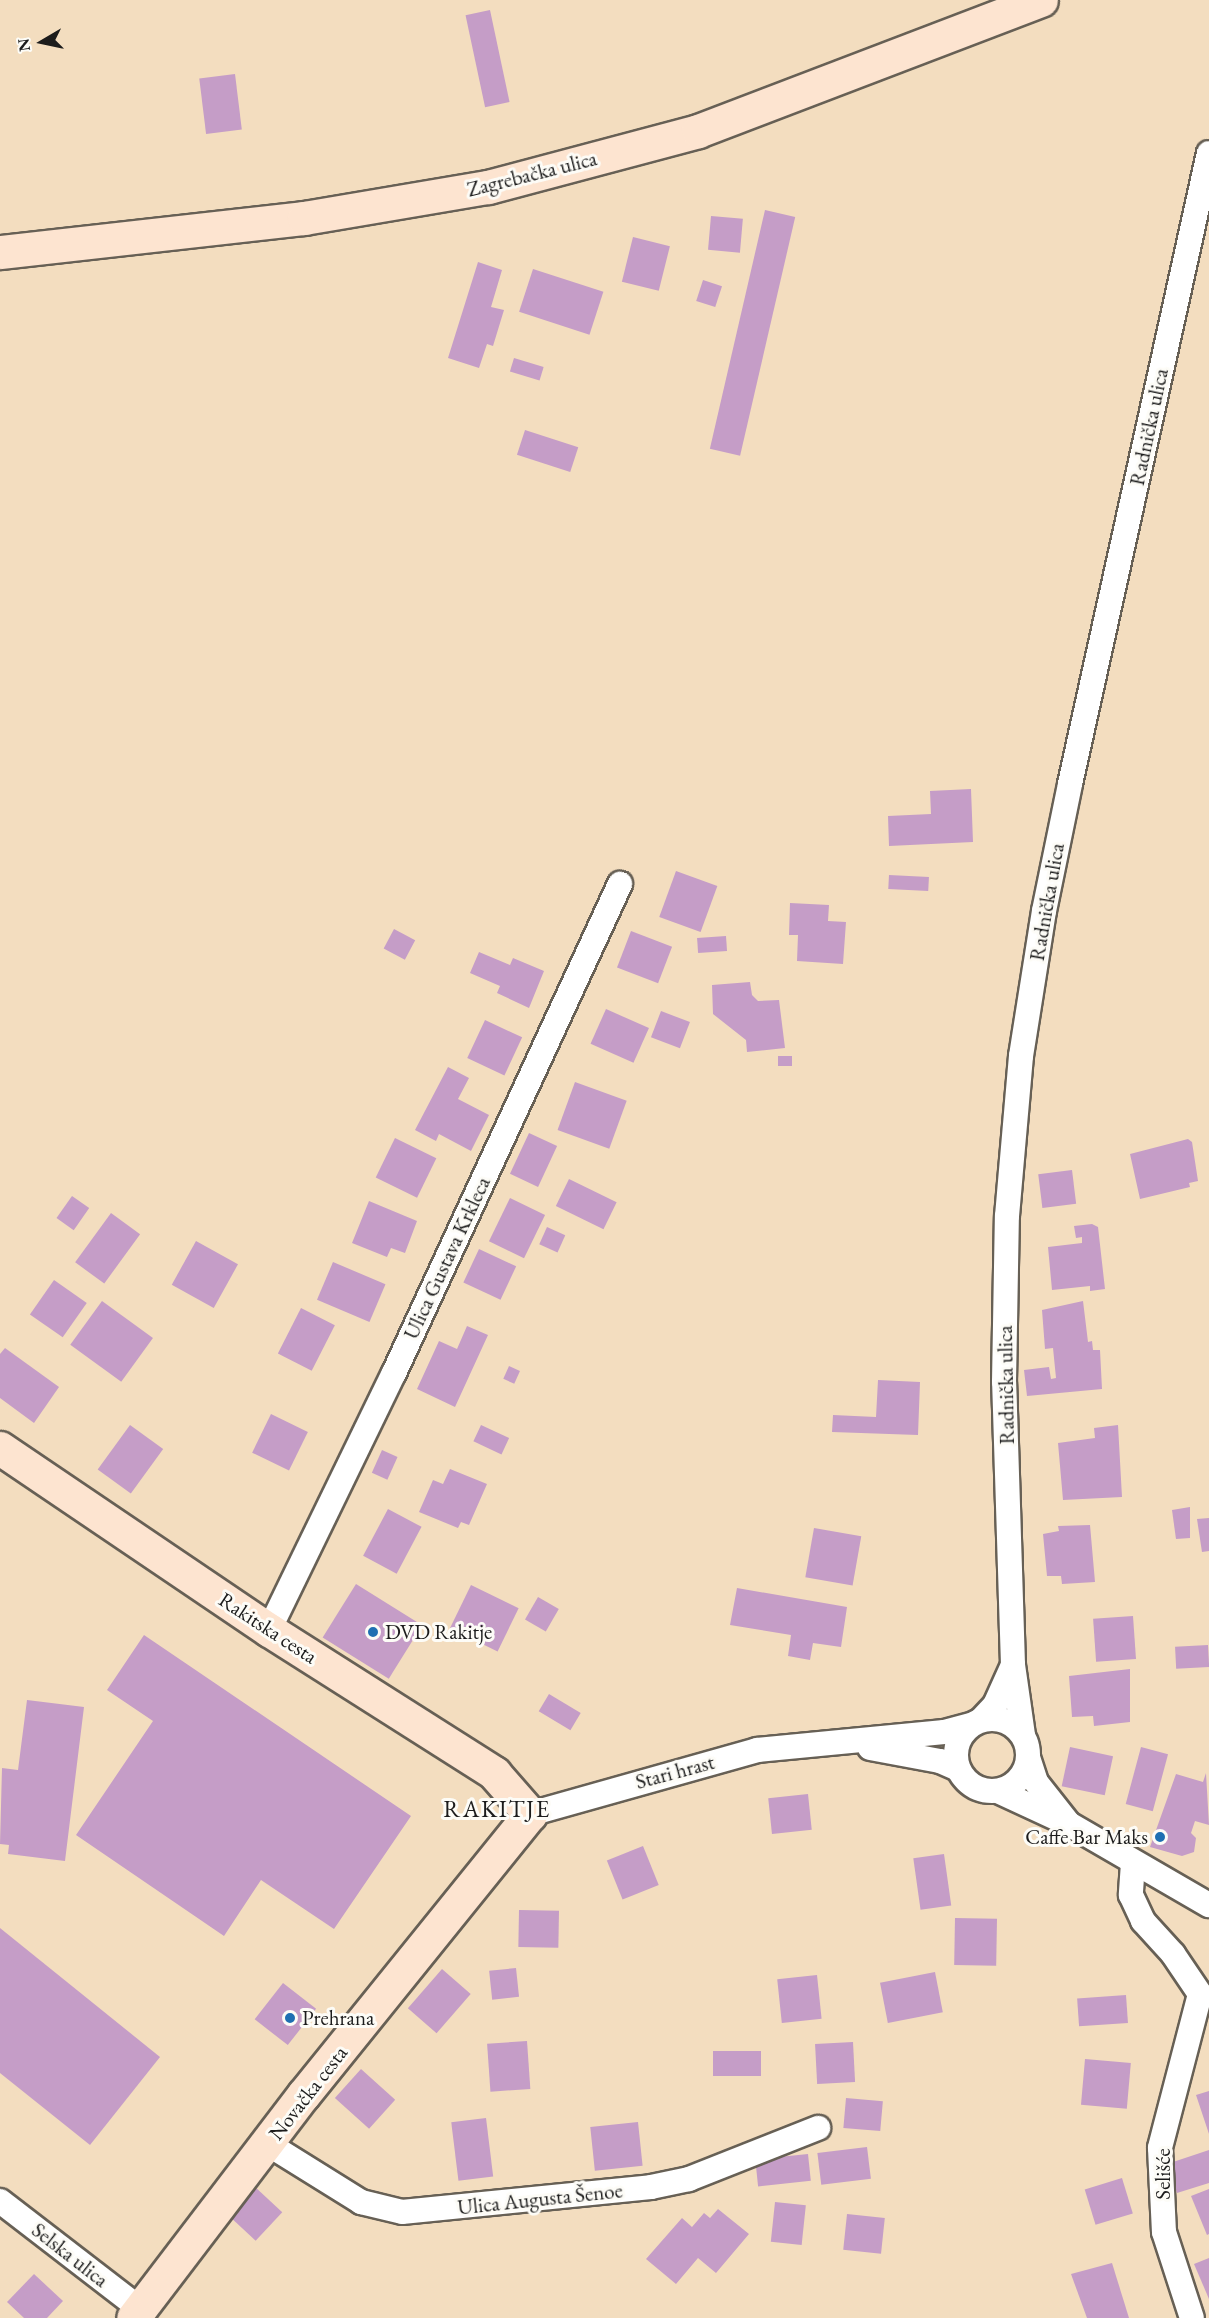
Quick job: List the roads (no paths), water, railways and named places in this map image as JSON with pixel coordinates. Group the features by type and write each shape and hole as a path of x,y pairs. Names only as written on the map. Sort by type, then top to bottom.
{"street":[{"name":"Zagrebačka ulica","path":"0,252 304,218 489,187 698,131 991,9 1041,0"},
{"name":"Radnička ulica","path":"1026,1746 1013,1665 1004,1359 1007,1216 1021,1056 1044,910 1070,784 1209,153"},
{"name":"Ulica Gustava Krkleca","path":"269,1630 394,1373 620,884"},
{"name":"Rakitska cesta","path":"0,1448 269,1630 494,1773 530,1814"},
{"name":"Radnička ulica","path":"976,1723 995,1705 1013,1665"},
{"path":"1069,1824 1036,1782 1026,1746 1004,1720 976,1723 957,1745 958,1769 975,1787 998,1791 1069,1824 1132,1863 1209,1905"},
{"name":"Stari hrast","path":"530,1814 757,1750 944,1732 976,1723"},
{"name":"Stari hrast","path":"823,1744 886,1749 940,1761 958,1769"},
{"path":"998,1791 1019,1779 1026,1746"},
{"name":"Novačka cesta","path":"137,2313 268,2144 303,2095 530,1814"},
{"name":"Selišće","path":"1132,1863 1131,1895 1143,1921 1173,1954 1204,1995 1160,2148 1164,2232 1192,2318"},
{"name":"Ulica Augusta Šenoe","path":"268,2144 361,2202 402,2212 651,2187 689,2179 818,2128"},
{"name":"Selska ulica","path":"0,2201 137,2313"}],"place":[{"name":"DVD Rakitje","path":"373,1632"},
{"name":"Caffe Bar Maks","path":"1160,1837"},
{"name":"Prehrana","path":"290,2018"}],"district":[{"name":"RAKITJE","path":"497,1809"}]}
